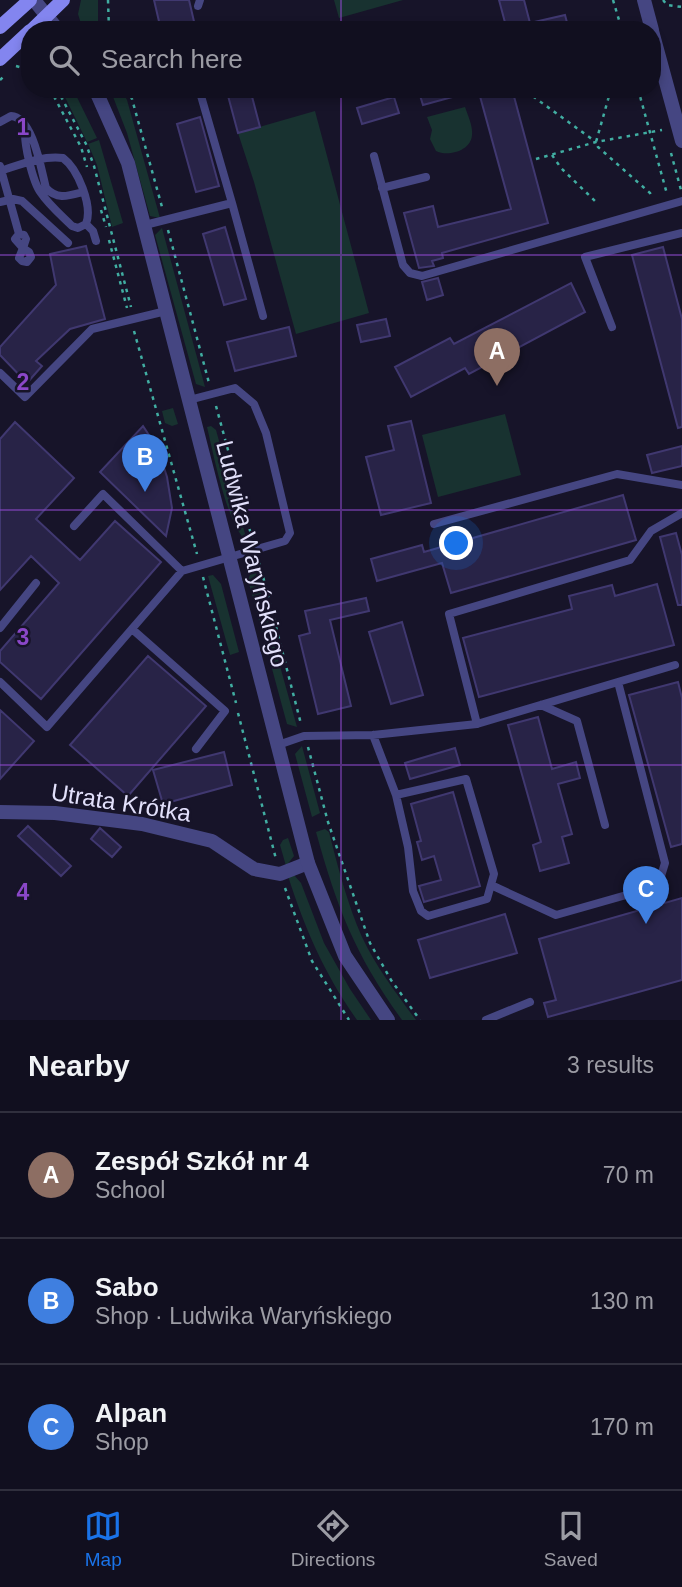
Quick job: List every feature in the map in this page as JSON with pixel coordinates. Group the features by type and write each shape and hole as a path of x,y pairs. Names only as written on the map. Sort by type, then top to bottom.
{"main road":[{"path":"0,27 32,0"},
{"path":"41,21 63,0"},
{"path":"0,59 21,40"}],"street":[{"path":"32,0 51,21"},
{"path":"644,0 650,21"},
{"path":"661,64 682,141"},
{"name":"Ludwika Waryńskiego","path":"99,98 128,163 145,225 308,863 345,956 388,1020"},
{"name":"Utrata Krótka","path":"0,812 55,813 142,824 212,841 254,869 280,874 308,863"}],"lane":[{"path":"202,98 263,316"},
{"path":"0,122 11,116 22,120 31,134 35,161 45,191 60,214 72,226 78,228 86,224"},
{"path":"374,156 403,265 410,273 422,276 682,201"},
{"path":"23,248 15,239 19,234 0,169 60,157 67,161 79,177 88,214 86,224"},
{"path":"383,188 426,177"},
{"path":"45,191 65,197 83,192"},
{"path":"60,214 60,204 65,197"},
{"path":"0,202 22,201 68,243"},
{"path":"145,225 232,203"},
{"path":"86,224 93,231 96,241"},
{"path":"612,327 586,257 682,233"},
{"path":"0,373 25,397 92,329 166,311"},
{"path":"0,682 47,727 182,571 285,541 290,533 265,433 254,404 236,388 189,400"},
{"path":"434,524 617,474 682,485"},
{"path":"74,526 103,494 182,571"},
{"path":"477,724 449,614 630,560 651,531 682,513"},
{"path":"0,628 36,583"},
{"path":"132,629 225,711 196,749"},
{"path":"278,745 304,736 373,735 477,724 675,665"},
{"path":"491,886 556,915 658,886 665,863 618,682"},
{"path":"541,705 577,722 605,825"},
{"path":"373,735 397,795 408,847 413,891 421,911 428,916 487,899 494,874 466,779 397,795"},
{"path":"486,1020 530,1002"}],"path":[{"path":"108,0 108,21"},
{"path":"613,0 619,21"},
{"path":"663,0 667,5 682,7"},
{"path":"0,80 16,66 21,67"},
{"path":"63,98 94,166 134,319"},
{"path":"132,98 328,822 370,943 391,980 420,1020"},
{"path":"535,98 596,142 598,147 650,193 655,209"},
{"path":"596,142 608,98"},
{"path":"640,98 670,205"},
{"path":"536,159 596,142 650,133"},
{"path":"552,155 561,168 595,201"}],"green space":[{"path":"81,0 98,0 98,21 80,21 78,14"},
{"path":"334,0 403,0 339,18"},
{"path":"65,98 77,98 97,138 87,142"},
{"path":"113,98 127,100 160,218 150,216 127,133"},
{"path":"465,107 472,128 471,141 463,149 452,153 436,151 430,139 432,130 427,117"},
{"path":"315,111 369,313 296,334 238,133"},
{"path":"99,140 123,223 112,227 97,165 88,144"},
{"path":"162,228 205,387 196,384 155,235"},
{"path":"173,408 178,424 172,426 165,423 162,411"},
{"path":"505,414 521,475 438,497 422,435"},
{"path":"211,426 216,430 247,541 234,522 222,489 207,427"},
{"path":"254,565 272,636 269,637 262,632 248,580"},
{"path":"213,575 221,584 239,652 230,655 208,576"},
{"path":"273,641 297,727 287,724 265,643"},
{"path":"302,746 320,813 312,817 295,754"},
{"path":"325,829 329,832 347,898 362,937 380,969 416,1020 402,1020 372,974 349,930 316,832"},
{"path":"288,838 294,856 286,866 280,845"},
{"path":"294,875 301,883 324,943 371,1020 357,1020 325,968 301,914 288,876"}],"building":[{"path":"154,0 189,0 194,21 159,21"},
{"path":"499,0 524,0 529,21 505,21"},
{"path":"565,15 567,21 539,21"},
{"path":"229,98 252,98 260,127 238,133"},
{"path":"394,98 399,113 362,124 357,108"},
{"path":"421,98 449,98 423,105"},
{"path":"480,98 514,98 548,223 442,253 443,258 432,261 434,266 419,268 404,213 433,206 438,227 511,209"},
{"path":"200,117 219,186 196,192 177,124"},
{"path":"225,227 246,299 224,305 203,234"},
{"path":"86,246 105,319 70,329 36,361 42,366 27,383 0,355 0,347 56,285 50,254"},
{"path":"663,247 682,319 682,427 678,428 632,255"},
{"path":"438,278 443,295 427,300 422,282"},
{"path":"571,283 585,312 469,374 465,368 411,397 395,367 450,338 454,344"},
{"path":"386,319 390,336 361,342 357,325"},
{"path":"289,327 296,356 235,371 227,342"},
{"path":"411,421 431,503 381,515 366,457 394,450 388,426"},
{"path":"15,422 74,478 36,519 80,560 115,521 161,562 41,699 0,662 0,651 59,583 31,556 0,590 0,439"},
{"path":"143,426 158,449 167,477 172,508 166,536 100,472"},
{"path":"682,446 682,466 652,473 647,455"},
{"path":"623,495 636,540 451,593 442,563 377,581 371,559 422,545 424,552"},
{"path":"676,533 682,555 682,605 678,605 660,537"},
{"path":"657,584 674,645 479,697 463,638 572,609 569,596 612,585 615,596"},
{"path":"366,598 369,611 330,620 351,706 318,714 299,636 310,633 305,611"},
{"path":"402,622 423,695 391,704 369,632"},
{"path":"148,656 206,706 128,796 70,745"},
{"path":"678,682 682,698 682,844 671,847 629,695"},
{"path":"0,710 34,741 0,779"},
{"path":"538,717 552,769 576,762 580,778 558,784 572,834 562,837 569,863 540,871 533,845 541,842 508,725"},
{"path":"455,748 460,765 410,779 405,763"},
{"path":"224,752 232,785 163,804 153,770"},
{"path":"453,792 480,886 424,902 419,886 441,880 434,856 422,860 417,842 421,841 411,804"},
{"path":"28,826 71,866 61,876 18,836"},
{"path":"100,828 121,847 112,857 91,839"},
{"path":"682,898 682,980 548,1017 544,1003 556,1000 539,939"},
{"path":"505,914 517,953 430,978 418,940"}],"place":[{"name":"Zespół Szkół nr 4","path":"497,386"},
{"name":"Sabo","path":"145,492"},
{"name":"Alpan","path":"646,924"}]}
